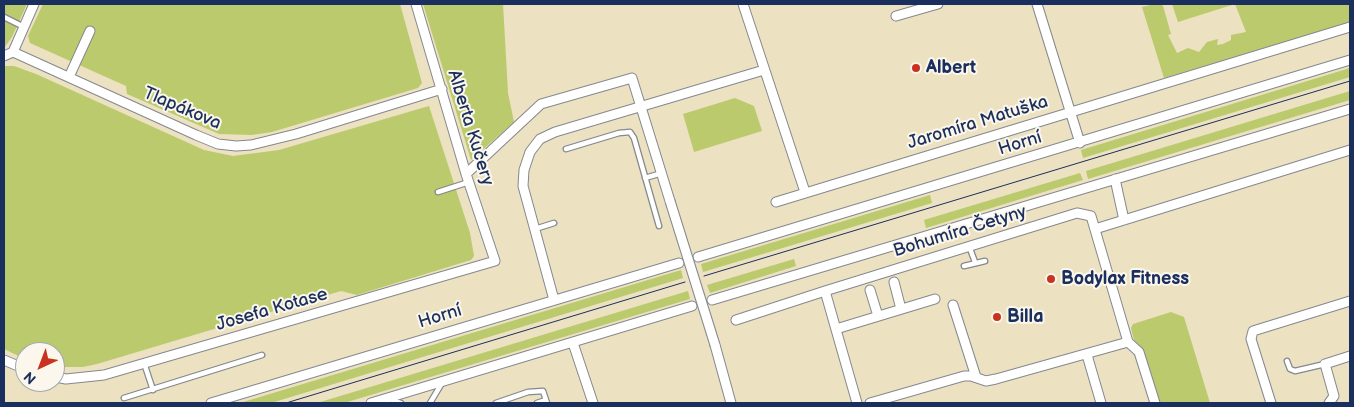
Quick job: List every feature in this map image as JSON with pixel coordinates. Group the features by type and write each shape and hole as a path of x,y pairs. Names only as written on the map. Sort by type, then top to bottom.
{"street":[{"path":"4,56 13,52 34,4"},
{"name":"Alberta Kučery","path":"416,4 495,261"},
{"path":"743,4 805,192"},
{"path":"896,16 938,4"},
{"path":"1037,4 1080,143"},
{"name":"Jaromíra Matuška","path":"776,202 1350,27"},
{"path":"69,77 90,31"},
{"name":"Tlapákova","path":"13,52 218,144 252,145 296,134 442,89"},
{"name":"Horní","path":"698,257 1350,60"},
{"path":"554,300 523,186 524,170 530,152 540,140 556,132 764,70"},
{"path":"468,178 541,104 632,78 715,345 731,403"},
{"path":"712,300 1350,109"},
{"path":"1285,129 1305,127 1350,115"},
{"path":"1095,229 1350,150"},
{"path":"1115,179 1124,220"},
{"name":"Bohumíra Četyny","path":"736,320 1077,213 1091,216 1128,342 1139,352 1155,403"},
{"name":"Josefa Kotase","path":"65,379 104,375 495,261"},
{"name":"Horní","path":"211,403 679,263"},
{"path":"894,282 901,309"},
{"path":"870,290 878,316"},
{"path":"825,291 857,403"},
{"path":"836,329 935,299"},
{"path":"1271,403 1251,339 1253,331 1350,301"},
{"path":"952,305 976,377"},
{"path":"371,403 692,306"},
{"path":"870,403 964,376 990,381 1128,342"},
{"path":"573,343 593,403"},
{"path":"1086,355 1101,403"},
{"path":"1329,403 1334,396 1325,364 1350,356"}],"lane":[{"path":"4,17 24,27"},
{"path":"566,149 619,133 630,132 634,138 659,226"},
{"path":"645,178 662,173"},
{"path":"438,192 468,178"},
{"path":"535,229 554,223"},
{"path":"969,246 975,262"},
{"path":"964,266 985,261"},
{"path":"124,398 262,356"},
{"path":"1287,362 1290,368 1295,371 1325,364"},
{"path":"144,364 153,390"},
{"path":"430,403 444,382"},
{"path":"496,403 528,392 543,391 546,402 537,403"},
{"path":"388,398 401,403"}],"green space":[{"path":"4,4 27,4 12,37 4,48"},
{"path":"43,4 400,4 422,83 418,88 272,132 252,135 219,134 127,94 126,86 30,43 28,36"},
{"path":"423,4 503,4 508,93 514,122 471,160"},
{"path":"1155,4 1163,6 1171,34 1168,35 1177,53 1188,48 1199,52 1207,42 1218,39 1217,45 1223,44 1231,40 1231,35 1246,32 1235,4 1350,4 1350,22 1164,78 1142,7"},
{"path":"1172,4 1235,4 1178,22"},
{"path":"4,66 14,66 36,74 204,150 233,156 279,150 429,106 470,233 474,256 471,260 357,295 341,291 83,367 65,367 65,342 15,342 15,354 4,349"},
{"path":"1350,68 1350,77 1083,158 1081,150"},
{"path":"1350,91 1350,100 1088,179 1086,171"},
{"path":"735,98 754,106 762,131 694,152 683,114"},
{"path":"1080,173 1083,180 926,228 924,220"},
{"path":"930,195 932,203 703,272 701,264"},
{"path":"794,259 796,266 710,293 707,285"},
{"path":"681,270 683,278 271,403 240,403"},
{"path":"688,291 690,299 344,403 317,403"},
{"path":"1171,312 1184,317 1210,403 1158,403 1141,348 1134,340 1131,328 1133,324"}],"tram line":[{"path":"704,276 1350,81"},
{"path":"286,403 685,282"}],"place":[{"name":"Albert","path":"916,68"},
{"name":"Bodylax Fitness","path":"1051,279"},
{"name":"Billa","path":"997,317"}]}
